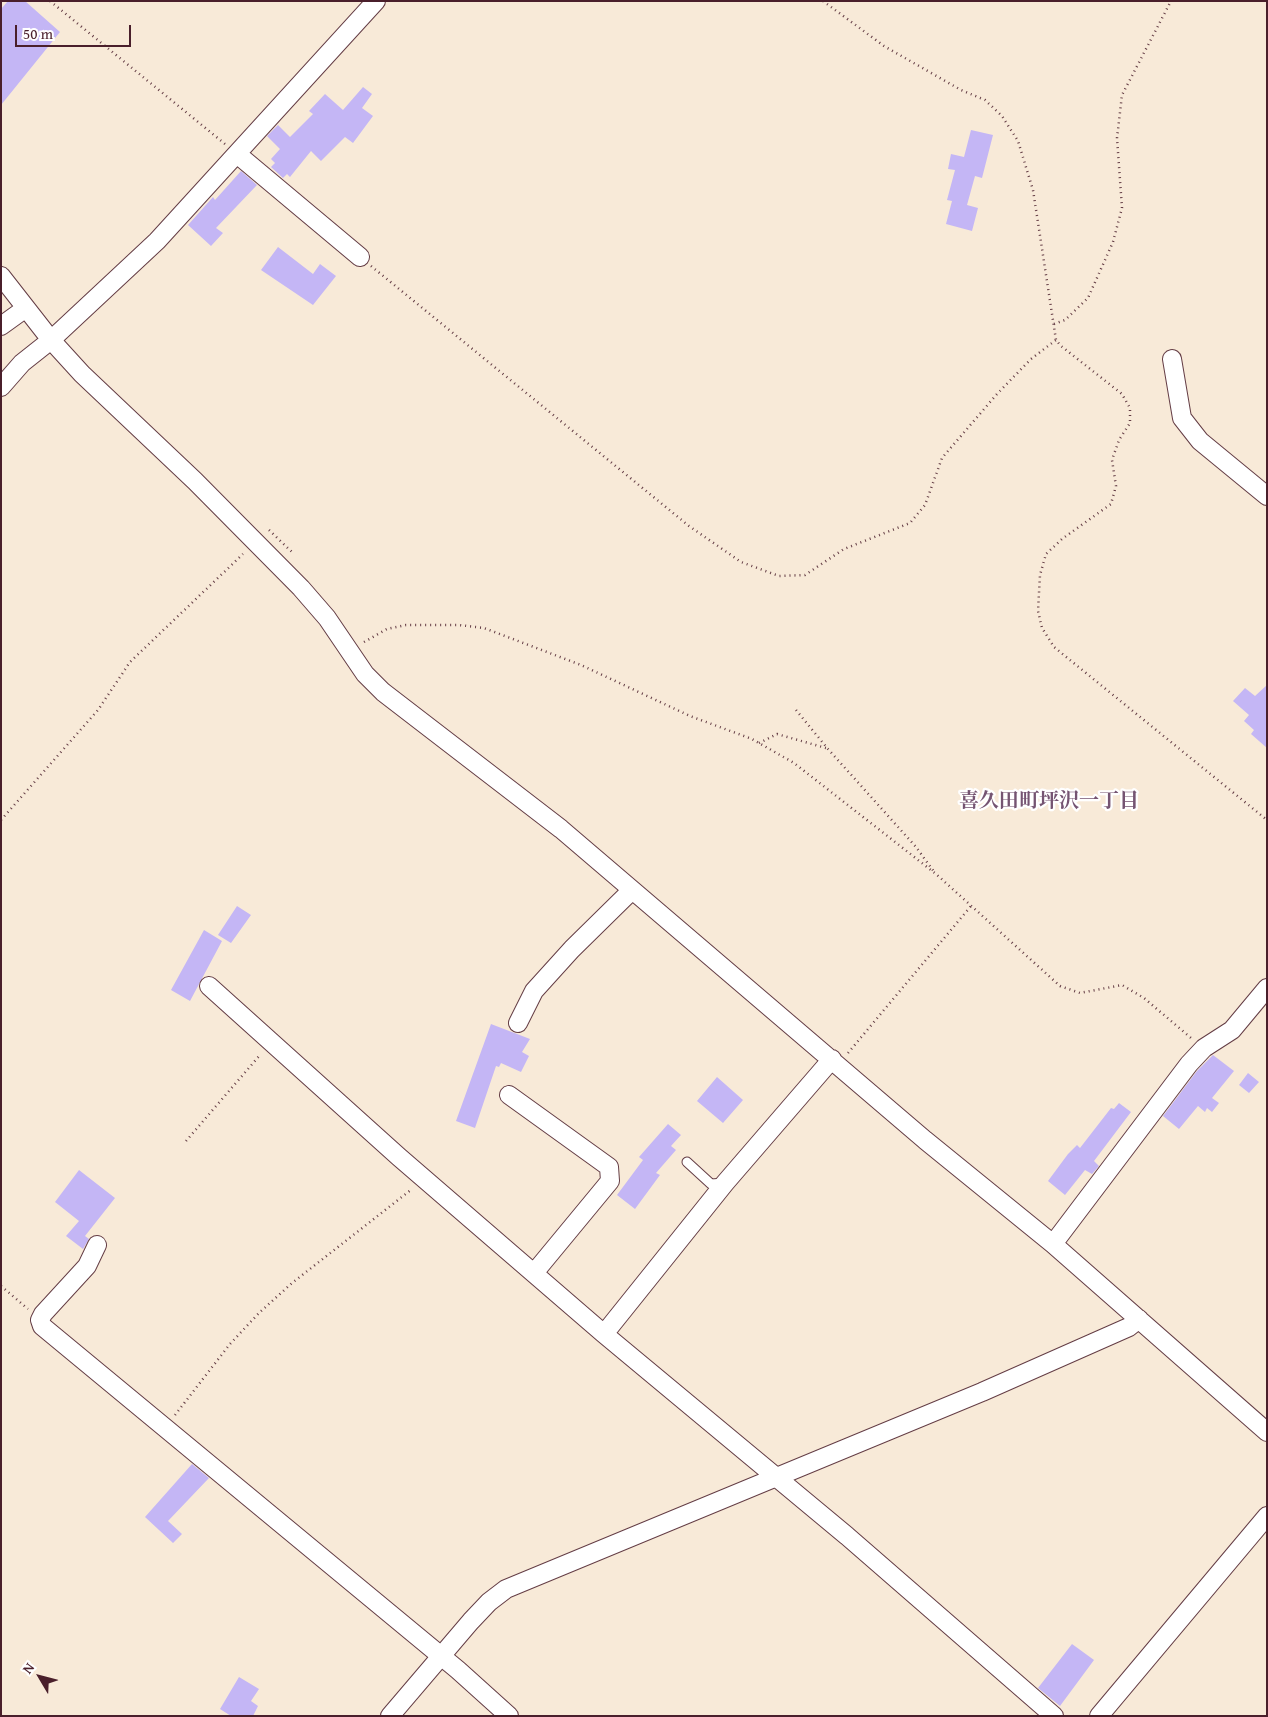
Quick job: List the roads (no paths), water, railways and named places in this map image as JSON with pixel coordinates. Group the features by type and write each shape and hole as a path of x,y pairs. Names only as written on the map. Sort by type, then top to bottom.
{"street":[{"path":"1,387 22,363 51,340 156,241 237,154 336,42 376,1"},
{"path":"237,154 360,258"},
{"path":"1,276 51,340 82,374 196,481 327,618 365,674 383,692 561,829 925,1140 1053,1244 1267,1432"},
{"path":"1,326 26,308"},
{"path":"1172,360 1182,418 1200,441 1267,496"},
{"path":"518,1023 534,991 572,949 632,890"},
{"path":"209,986 425,1179 604,1334 847,1536 1054,1716"},
{"path":"1053,1244 1204,1048 1232,1030 1267,988"},
{"path":"604,1334 725,1183 835,1062"},
{"path":"509,1095 609,1167 610,1182 534,1273"},
{"path":"97,1245 87,1266 40,1320 42,1326 440,1656 509,1716"},
{"path":"390,1716 440,1656 489,1602 506,1589 1094,1344 1130,1327 1139,1319"},
{"path":"1099,1716 1267,1516"}],"lane":[{"path":"687,1162 711,1184 725,1183"}],"district":[{"name":"喜久田町坪沢一丁目","path":"1049,802"}]}
